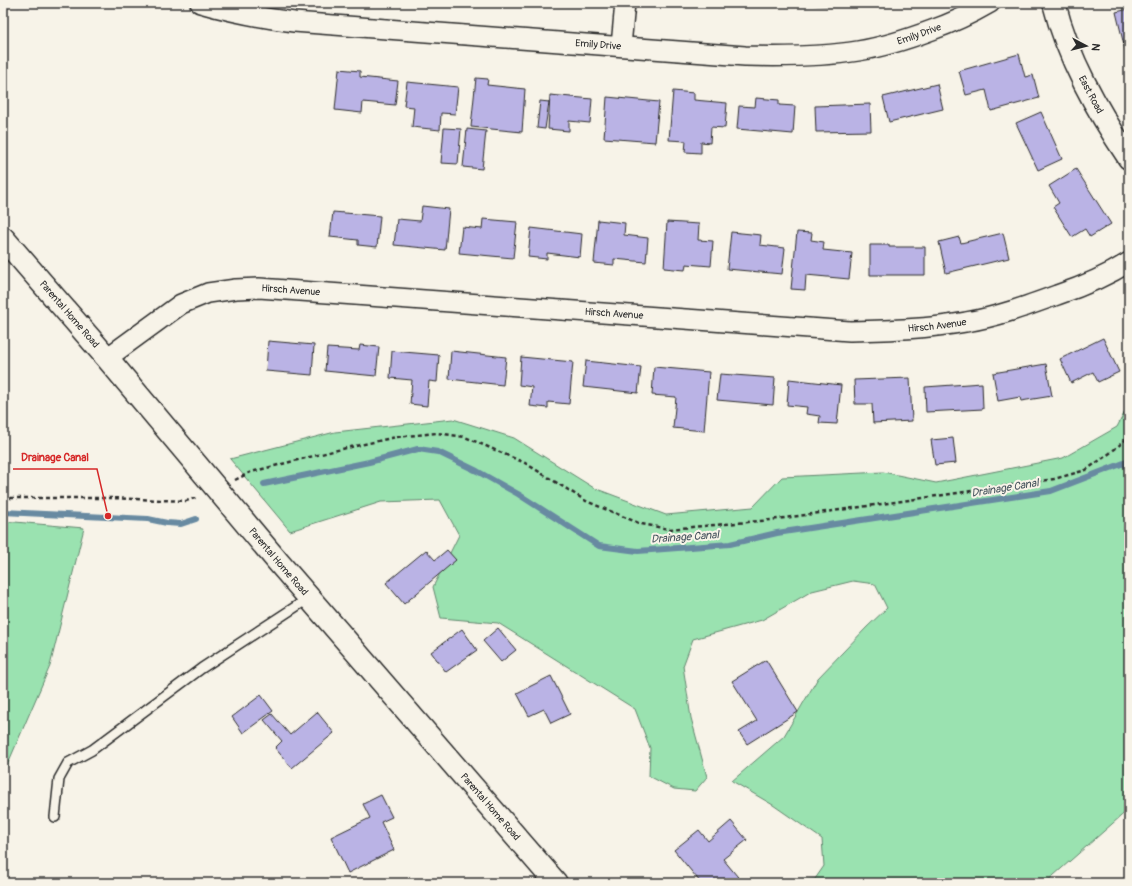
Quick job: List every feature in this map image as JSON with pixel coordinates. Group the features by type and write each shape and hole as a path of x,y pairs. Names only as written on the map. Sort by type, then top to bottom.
{"street":[{"name":"Emily Drive","path":"200,3 222,10 256,17 294,22 745,56 778,57 859,51 907,39 976,12 990,3"},
{"path":"621,46 625,3"},
{"name":"East Road","path":"1054,3 1072,58 1091,97 1129,158"},
{"name":"Parental Home Road","path":"3,238 107,358 309,598 556,883"},
{"name":"Hirsch Avenue","path":"107,358 181,304 208,293 236,289 259,288 858,331 909,329 967,322 1020,309 1070,291 1118,269 1129,262"}],"lane":[{"path":"55,817 60,779 68,763 92,750 202,668 309,598"}],"path":[{"path":"3,498 103,498 186,501 252,472 333,451 396,437 436,433 465,437 525,463 586,501 641,524 669,529 771,520 981,491 1054,479 1086,470 1129,437"}],"green space":[{"path":"1129,404 1129,809 1045,883 759,883 815,879 824,866 822,839 773,805 732,781 784,736 818,678 887,608 875,584 853,581 812,591 762,620 693,639 683,666 691,718 707,777 695,791 674,789 649,776 650,748 635,709 498,623 441,618 433,587 459,535 440,500 381,502 290,531 230,459 335,432 453,419 514,438 594,488 666,515 753,507 782,477 883,472 936,483 1063,458 1117,427"},
{"path":"3,521 84,528 50,666 3,775"}],"building":[{"path":"791,3 834,3 834,6"},
{"path":"1129,9 1129,66 1116,12"},
{"path":"1019,54 1025,77 1033,75 1039,98 991,111 986,90 966,95 959,71"},
{"path":"339,69 360,71 360,77 398,81 395,105 363,102 362,113 335,110"},
{"path":"476,78 488,79 487,85 525,89 522,132 471,127"},
{"path":"407,82 458,87 455,114 441,113 440,130 412,127 414,107 404,106"},
{"path":"937,84 943,109 889,122 883,97"},
{"path":"673,91 694,93 694,100 727,103 725,128 711,127 710,143 701,142 701,153 685,152 686,141 669,140"},
{"path":"550,95 592,99 590,123 569,121 569,131 548,129"},
{"path":"607,97 659,102 655,142 604,138"},
{"path":"756,98 779,100 779,105 795,106 793,134 737,129 739,106 755,107"},
{"path":"540,101 549,102 545,129 537,128"},
{"path":"870,104 871,131 816,132 815,106"},
{"path":"1041,112 1062,159 1038,170 1016,123"},
{"path":"444,128 461,129 458,164 441,163"},
{"path":"467,129 486,131 482,169 463,167"},
{"path":"1076,169 1111,224 1090,237 1085,229 1072,237 1053,207 1059,203 1049,186"},
{"path":"422,206 449,209 445,250 394,245 397,219 420,221"},
{"path":"333,212 380,216 377,247 358,245 358,240 330,237"},
{"path":"483,219 517,222 513,258 459,253 462,227 482,229"},
{"path":"598,220 625,223 624,235 648,238 646,262 614,259 614,265 594,263"},
{"path":"667,222 699,224 698,240 713,241 711,266 686,264 685,270 664,268"},
{"path":"531,228 582,234 580,257 547,253 547,259 528,257"},
{"path":"731,232 761,235 760,245 785,248 782,274 727,269"},
{"path":"797,232 812,233 811,240 824,242 823,250 852,253 849,279 806,275 805,290 791,289"},
{"path":"1003,233 1009,258 946,273 939,242 959,237 961,243"},
{"path":"870,245 889,245 889,247 925,247 925,275 870,275"},
{"path":"1103,338 1119,372 1098,382 1093,372 1071,383 1060,359"},
{"path":"268,341 314,345 312,375 266,371"},
{"path":"360,345 379,347 376,376 325,371 327,348 359,350"},
{"path":"392,351 439,355 437,382 429,381 427,406 410,404 412,380 390,378"},
{"path":"451,351 506,357 503,385 449,379"},
{"path":"521,357 573,362 569,404 548,402 548,408 530,406 532,387 519,385"},
{"path":"586,361 641,367 638,393 583,387"},
{"path":"1046,364 1052,396 1021,401 1020,397 998,401 993,373"},
{"path":"654,367 709,372 704,431 673,428 676,397 652,395"},
{"path":"720,374 775,378 773,405 717,400"},
{"path":"910,378 912,421 873,423 872,404 855,404 854,380"},
{"path":"789,379 841,385 837,424 819,423 820,416 806,414 807,407 787,405"},
{"path":"982,383 983,409 926,412 925,387"},
{"path":"953,438 956,463 935,465 931,440"},
{"path":"426,550 435,560 447,550 456,560 404,604 386,583"},
{"path":"498,628 516,650 501,662 483,641"},
{"path":"462,629 477,650 446,672 431,652"},
{"path":"766,660 798,712 747,744 739,732 757,721 732,681"},
{"path":"551,676 570,714 551,723 544,709 529,716 517,693"},
{"path":"261,695 273,711 243,733 232,717"},
{"path":"317,712 334,733 292,768 275,748 282,741 264,720 272,714 290,735"},
{"path":"381,795 392,817 381,822 394,850 348,873 331,837 370,818 363,804"},
{"path":"731,821 747,840 723,859 742,882 701,883 674,850 699,830 708,841"}],"waterway":[{"name":"Drainage Canal","path":"264,484 369,462 418,449 438,452 477,471 518,494 599,546 638,551 730,544 777,533 1051,491 1129,461"},
{"path":"1124,463 1129,470"},
{"name":"Drainage Canal","path":"3,512 148,519 181,524 196,519"}],"place":[{"name":"Drainage Canal","path":"108,516"}]}
